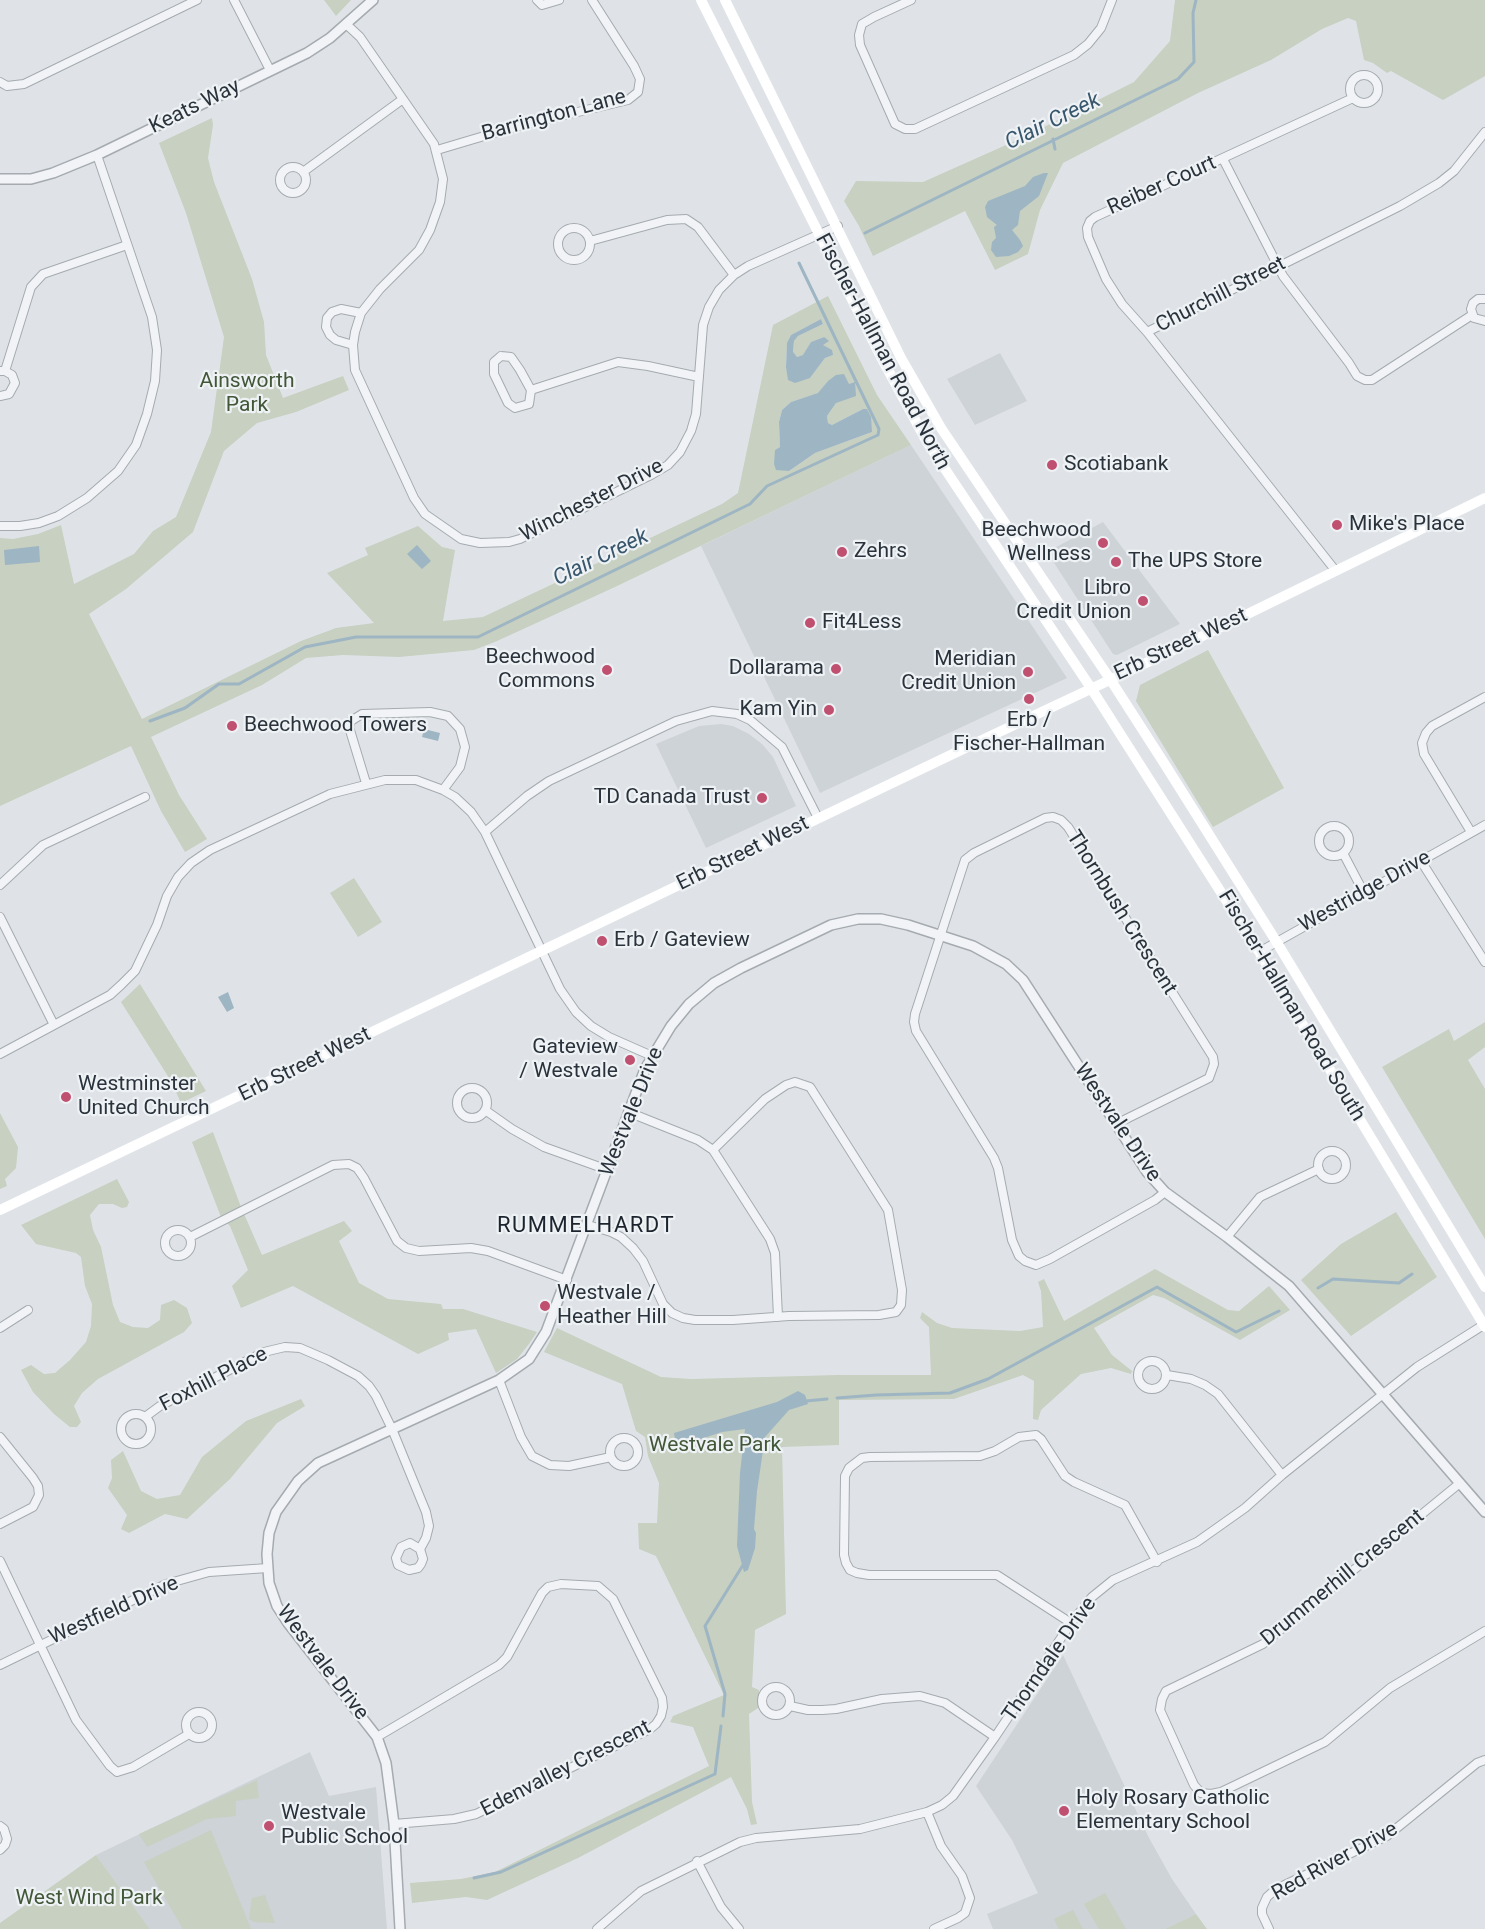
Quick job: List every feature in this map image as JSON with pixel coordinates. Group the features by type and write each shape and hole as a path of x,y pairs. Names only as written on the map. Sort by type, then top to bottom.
{"main road":[{"name":"Fischer-Hallman Road North","path":"700,0 893,382 927,442 1091,688"},
{"name":"Fischer-Hallman Road North","path":"724,0 838,226 901,358 941,428 1110,679"},
{"name":"Erb Street West","path":"0,1210 1180,647 1485,498"},
{"name":"Fischer-Hallman Road South","path":"1110,679 1276,942 1485,1287"},
{"name":"Fischer-Hallman Road South","path":"1091,688 1259,952 1485,1326"}],"street":[{"path":"0,82 7,86 24,84 197,0"},
{"path":"234,0 270,70"},
{"name":"Keats Way","path":"0,179 31,179 53,173 97,155 307,53 330,39 374,0"},
{"path":"537,0 542,5 559,0"},
{"name":"Barrington Lane","path":"437,150 511,128 628,100 638,92 640,79 634,66 592,0"},
{"path":"911,0 862,24 858,35 860,45 895,124 905,129 915,129 1074,55 1088,44 1101,28 1112,0"},
{"name":"Winchester Drive","path":"346,24 360,37 420,122 437,150 443,179 440,202 430,230 419,250 380,289 361,313 353,345 355,370 414,498 425,514 461,539 480,543 509,542 520,539 668,465 680,452 691,431 696,414 703,325 709,307 720,290 734,275 748,266 838,226"},
{"name":"Reiber Court","path":"1147,332 1122,304 1106,279 1088,237 1087,228 1090,221 1353,98"},
{"path":"303,172 403,99"},
{"name":"Churchill Street","path":"1335,570 1147,332 1400,206 1439,183 1454,171 1485,132"},
{"path":"0,526 39,523 58,516 87,498 118,471 136,445 147,414 155,381 157,350 152,317 97,155"},
{"path":"1223,159 1278,266 1350,363 1357,376 1365,381 1372,380 1472,315"},
{"path":"590,241 667,219 686,219 698,227 734,275"},
{"path":"576,227 585,231 590,241 586,255 577,260 563,256 558,248 560,236 570,228 576,227"},
{"path":"0,396 9,394 15,383 12,375 3,371 31,286 43,274 127,245"},
{"path":"1485,299 1478,299 1473,303 1471,309 1472,315 1477,320 1485,321"},
{"path":"353,345 336,340 330,335 326,327 327,318 332,312 341,309 361,313"},
{"path":"501,356 511,357 531,390 530,404 515,408 508,403 494,374 494,362 501,356"},
{"path":"531,390 618,362 699,377"},
{"path":"1471,832 1424,754 1422,742 1425,733 1432,726 1485,697"},
{"path":"485,832 527,796 549,781 676,721 712,711 737,714 750,720 782,747 818,818"},
{"path":"366,783 349,727 351,721 362,714 430,712 448,716 460,729 465,747 460,767 443,790"},
{"path":"0,1054 110,994 135,971 157,925 167,896 178,877 191,863 210,850 330,794 366,783 385,780 416,780 455,797 471,812 485,832 560,989 576,1012 591,1026 609,1037 652,1056"},
{"path":"0,885 43,845 145,797"},
{"name":"Thornbush Crescent","path":"941,936 965,860 974,852 1046,818 1053,817 1061,820 1068,827 1213,1057 1214,1064 1209,1078 1116,1124"},
{"name":"Westridge Drive","path":"1259,952 1485,825"},
{"path":"1343,853 1364,893"},
{"path":"1421,861 1485,962"},
{"path":"0,917 54,1024"},
{"name":"Westvale Drive","path":"400,1929 394,1824 386,1763 377,1737 277,1606 269,1583 268,1568 269,1533 276,1512 297,1480 318,1463 499,1380 529,1359 546,1332 567,1280 628,1112 652,1056 671,1026 689,1004 714,983 831,925 858,919 881,919 973,946 1006,964 1023,980 1147,1172 1165,1192 1227,1237 1288,1286 1485,1512"},
{"path":"941,936 915,1014 916,1031 994,1158 1012,1240 1019,1256 1030,1264 1041,1263 1155,1200 1165,1192"},
{"path":"588,1225 621,1237 633,1248 643,1261 663,1304 672,1313 683,1318 733,1320 879,1315 896,1312 901,1305 903,1290 888,1210 810,1087 795,1082 786,1085 765,1099 713,1150"},
{"path":"478,1089 486,1097 485,1110 475,1118 464,1116 458,1109 458,1096 464,1090 478,1089"},
{"path":"485,1110 544,1147 608,1170"},
{"path":"628,1112 698,1140 713,1150 770,1239 775,1252 778,1317"},
{"path":"190,1238 333,1165 348,1164 357,1168 397,1241 406,1248 419,1251 471,1248 488,1251 567,1280"},
{"path":"1227,1237 1260,1197 1319,1170"},
{"path":"0,1328 28,1310"},
{"name":"Thorndale Drive","path":"597,1929 640,1891 697,1861 740,1842 756,1838 860,1829 927,1812 942,1805 953,1796 1071,1623 1092,1597 1113,1580 1197,1542 1245,1508 1282,1475 1417,1367 1485,1326"},
{"name":"Foxhill Place","path":"145,1417 150,1426 149,1436 143,1442 136,1444 129,1442 121,1432 122,1422 132,1414 145,1417 160,1406 209,1379 264,1352 285,1347 300,1348 358,1376 376,1396 426,1512 429,1526 420,1548"},
{"path":"1167,1375 1191,1379 1218,1394 1282,1475"},
{"path":"499,1380 521,1437 532,1456 550,1465 569,1466 611,1457"},
{"path":"1071,1623 997,1575 869,1575 850,1569 844,1555 846,1476 849,1468 862,1458 870,1457 980,1456 995,1451 1019,1437 1036,1435 1065,1476 1125,1504 1130,1509 1157,1562"},
{"path":"0,1437 33,1478 38,1486 39,1495 33,1507 0,1524"},
{"name":"Drummerhill Crescent","path":"1460,1483 1263,1644 1166,1691 1161,1699 1160,1710 1194,1785 1201,1793 1221,1792 1325,1742 1390,1688 1485,1631"},
{"path":"0,1561 76,1720 104,1759 117,1772 134,1767 189,1734"},
{"name":"Westfield Drive","path":"0,1665 166,1584 209,1572 268,1568"},
{"name":"Edenvalley Crescent","path":"377,1737 499,1665 507,1657 542,1593 548,1587 561,1584 598,1586 613,1599 662,1698 662,1716 650,1729 476,1814 454,1819 394,1824"},
{"path":"790,1706 822,1710 882,1699 920,1696 945,1703 995,1737"},
{"name":"Red River Drive","path":"1269,1929 1262,1914 1262,1908 1267,1897 1276,1889 1387,1836 1476,1763 1485,1760"},
{"path":"927,1812 941,1846 962,1876 970,1898 965,1913 934,1929"},
{"path":"0,1826 4,1829 7,1839 0,1850"},
{"path":"697,1861 721,1907 739,1929"}],"shaded area":[{"path":"1000,353 1027,401 975,425 947,379"},
{"path":"911,445 1067,678 820,793 701,546"},
{"path":"1103,522 1180,624 1117,655 1113,654 1047,552"},
{"path":"721,724 733,726 762,744 773,757 796,806 706,848 656,744 699,726"},
{"name":"Holy Rosary Catholic Elementary School","path":"1063,1655 1148,1836 1172,1879 1196,1914 1165,1929 993,1929 987,1914 1038,1893 1012,1840 976,1786"},
{"name":"Westvale Public School","path":"310,1752 329,1796 376,1787 387,1929 150,1929 96,1855"}],"green space":[{"path":"324,0 351,0 336,16"},
{"path":"1175,0 1485,0 1485,76 1443,100 1391,71 1387,73 1373,63 1364,60 1356,21 1348,18 1322,29 1271,60 1198,93 1063,163 1040,210 1028,254 995,270 965,211 873,256 844,201 856,181 923,182 1024,137 1134,82 1170,41"},
{"name":"Ainsworth Park","path":"212,118 208,158 214,182 252,279 264,322 266,355 283,398 343,376 349,390 296,412 257,423 224,451 193,532 126,589 89,614 142,719 301,641 336,628 374,623 327,573 368,555 365,548 418,526 442,547 455,550 443,621 483,617 722,504 738,493 773,325 828,296 877,395 911,445 615,587 474,650 399,657 343,655 306,658 262,685 151,737 179,795 207,839 185,852 161,811 131,746 0,806 0,538 13,539 38,534 61,525 74,584 134,554 153,531 176,517 211,432 224,337 186,213 159,143","holes":["821,319 823,324 798,336 794,341 793,353 797,357 804,355 811,342 824,337 823,345 833,355 825,358 810,378 786,367 787,344 791,335","828,381 849,384 827,416 828,423 832,425 867,409 872,432 815,453 789,471 775,450 780,447 779,422 782,410 791,402 819,393"]},
{"path":"1208,650 1284,788 1213,827 1136,701 1140,685"},
{"path":"354,878 382,922 358,937 330,893"},
{"path":"140,984 206,1091 181,1103 171,1081 121,1002"},
{"path":"1485,1022 1485,1047 1468,1060 1485,1089 1485,1239 1382,1067 1449,1029 1454,1041"},
{"path":"0,1113 18,1147 16,1168 5,1179 7,1186 0,1189"},
{"path":"213,1132 262,1255 344,1221 352,1231 339,1241 359,1283 388,1299 441,1304 443,1309 463,1309 537,1332 517,1359 496,1373 476,1329 448,1333 449,1340 418,1354 293,1286 241,1308 232,1286 248,1270 230,1226 221,1217 192,1142"},
{"path":"117,1179 129,1202 127,1207 99,1204 90,1215 93,1230 101,1247 113,1305 120,1322 133,1327 148,1328 160,1320 161,1305 174,1300 187,1308 192,1323 184,1332 98,1379 82,1393 74,1406 81,1422 77,1427 70,1427 33,1392 21,1370 31,1365 44,1374 55,1373 86,1342 91,1326 92,1304 85,1286 81,1257 76,1253 36,1244 21,1225"},
{"path":"1396,1212 1437,1277 1351,1336 1301,1280 1341,1244"},
{"name":"Westvale Park","path":"1155,1269 1228,1310 1239,1311 1269,1286 1290,1310 1240,1340 1164,1298 1153,1295 1094,1328 1112,1355 1132,1371 1131,1374 1111,1368 1081,1374 1041,1410 1038,1420 1033,1419 1034,1381 1023,1375 954,1399 839,1400 839,1445 782,1447 786,1614 755,1630 752,1687 759,1690 758,1708 749,1714 752,1802 757,1824 751,1825 747,1809 731,1777 578,1858 487,1900 466,1897 412,1903 410,1883 461,1879 495,1872 709,1766 693,1727 670,1722 673,1716 724,1695 656,1556 639,1549 638,1523 657,1523 659,1483 648,1456 645,1437 636,1431 622,1384 544,1352 557,1328 661,1377 691,1379 931,1375 929,1327 920,1318 922,1312 937,1323 952,1328 1020,1331 1043,1327 1041,1291 1038,1282 1044,1279 1064,1321"},
{"path":"301,1399 305,1406 277,1423 230,1479 187,1519 165,1514 129,1533 121,1529 127,1515 108,1488 112,1478 111,1460 123,1451 141,1491 157,1499 180,1495 202,1457 246,1421"},
{"path":"257,1780 259,1798 236,1801 236,1816 207,1819 147,1847 139,1834"},
{"path":"211,1830 251,1929 183,1929 144,1862"},
{"name":"West Wind Park","path":"96,1855 150,1929 0,1929 0,1923"},
{"path":"1105,1893 1126,1929 1099,1929 1084,1904"},
{"path":"265,1895 275,1923 254,1922 249,1919 252,1898"},
{"path":"1073,1910 1083,1929 1059,1929 1054,1919"},
{"path":"1196,1914 1207,1929 1165,1929"}],"water":[{"path":"1048,173 1039,196 1020,211 1018,225 1012,230 1023,246 1018,252 1009,256 996,257 991,250 992,242 996,238 994,227 997,225 987,217 985,207 988,201 1025,186 1033,177"},
{"path":"821,319 823,324 798,336 794,341 793,352 797,357 803,355 811,342 824,337 829,341 823,345 832,350 833,355 825,358 810,378 795,383 788,380 787,343 791,335"},
{"path":"844,374 849,384 855,382 856,396 836,403 827,416 828,423 832,425 867,409 871,417 872,432 815,453 789,471 776,470 775,450 780,447 779,422 782,410 791,402 818,393 836,375"},
{"path":"417,545 431,561 422,569 407,554"},
{"path":"39,546 40,562 5,565 4,550"},
{"path":"424,729 440,733 438,741 422,737"},
{"path":"228,992 234,1008 227,1012 218,997"},
{"path":"798,1391 805,1395 808,1404 789,1410 765,1437 757,1491 755,1548 748,1570 744,1572 737,1546 740,1473 745,1429 722,1432 676,1447 674,1433 777,1402"}],"waterway":[{"name":"Clair Creek","path":"865,233 1178,79 1194,62 1193,13 1196,0"},
{"name":"Clair Creek","path":"1053,139 1055,149"},
{"name":"Clair Creek","path":"150,721 185,708 219,684 239,684 305,647 356,637 478,637 750,504 767,486 878,435 879,429 799,263"},
{"path":"1318,1288 1333,1279 1399,1283 1412,1274"},
{"path":"837,1398 950,1393 988,1379 1157,1287 1236,1332 1279,1311"},
{"path":"806,1401 827,1399"},
{"path":"723,1716 725,1694 705,1626 743,1565"},
{"path":"474,1878 501,1872 715,1774 721,1726"}],"place":[{"name":"Scotiabank","path":"1052,465"},
{"name":"Mike's Place","path":"1337,525"},
{"name":"Beechwood Wellness","path":"1103,543"},
{"name":"Zehrs","path":"842,552"},
{"name":"The UPS Store","path":"1116,562"},
{"name":"Libro Credit Union","path":"1143,601"},
{"name":"Fit4Less","path":"810,623"},
{"name":"Dollarama","path":"836,669"},
{"name":"Beechwood Commons","path":"607,670"},
{"name":"Meridian Credit Union","path":"1028,672"},
{"name":"Erb / Fischer-Hallman","path":"1029,699"},
{"name":"Kam Yin","path":"829,710"},
{"name":"Beechwood Towers","path":"232,726"},
{"name":"TD Canada Trust","path":"762,798"},
{"name":"Erb / Gateview","path":"602,941"},
{"name":"Gateview / Westvale","path":"630,1060"},
{"name":"Westminster United Church","path":"66,1097"},
{"name":"Westvale / Heather Hill","path":"545,1306"},
{"name":"Holy Rosary Catholic Elementary School","path":"1064,1811"},
{"name":"Westvale Public School","path":"269,1826"}],"district":[{"name":"RUMMELHARDT","path":"586,1226"}]}
